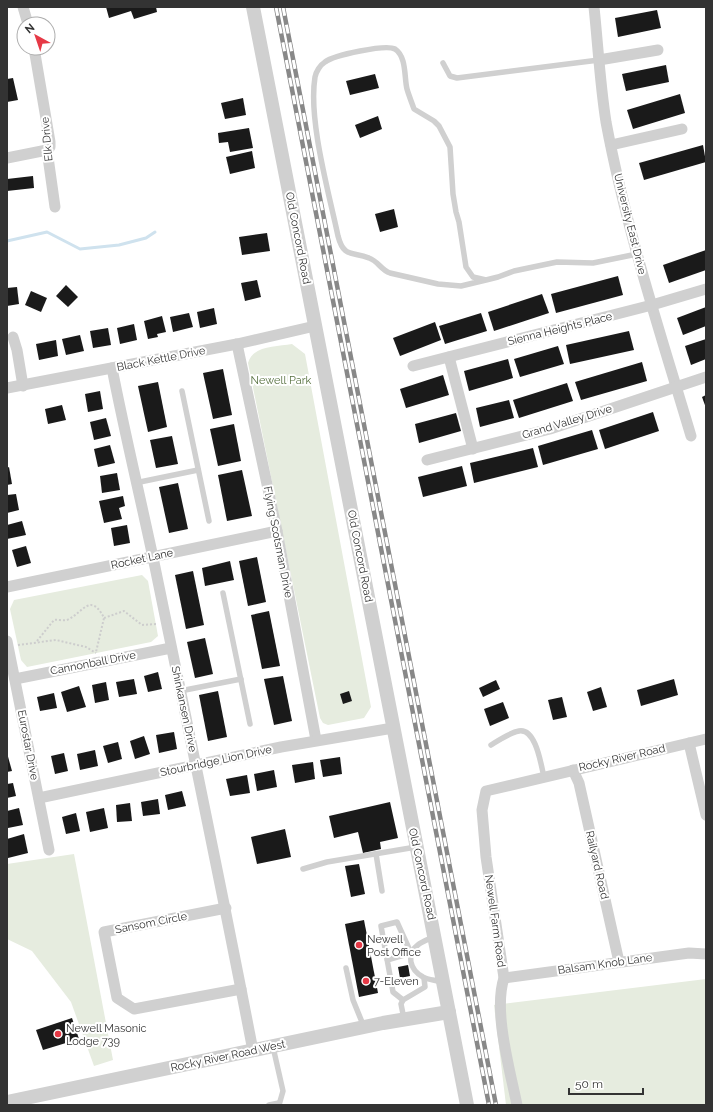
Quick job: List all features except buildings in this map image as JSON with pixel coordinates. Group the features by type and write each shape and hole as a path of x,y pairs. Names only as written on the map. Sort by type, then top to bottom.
{"street":[{"name":"Old Concord Road","path":"253,7 467,1105"},
{"name":"University East Drive","path":"594,7 603,96 611,145 637,254 691,436"},
{"path":"599,60 658,50"},
{"name":"Elk Drive","path":"35,56 50,142 50,147 47,150 55,207"},
{"path":"611,145 682,129"},
{"path":"7,158 47,150"},
{"name":"Sienna Heights Place","path":"413,366 652,305 706,288"},
{"name":"Black Kettle Drive","path":"7,388 237,344 315,326"},
{"path":"13,337 17,350 23,386"},
{"name":"Flying Scotsman Drive","path":"237,344 277,531 316,740"},
{"path":"450,357 473,449"},
{"name":"Shinkansen Drive","path":"112,368 135,483 153,557 226,908 253,1050"},
{"name":"Grand Valley Drive","path":"426,460 550,429 706,377"},
{"name":"Rocket Lane","path":"7,587 277,531"},
{"name":"Eurostar Drive","path":"11,643 15,679 49,850"},
{"name":"Cannonball Drive","path":"15,679 171,648"},
{"name":"Stourbridge Lion Drive","path":"39,798 316,740 393,728"},
{"name":"Rocky River Road","path":"541,777 706,739"},
{"path":"690,743 706,815"},
{"name":"Railyard Road","path":"573,770 579,783 619,962"},
{"name":"Newell Farm Road","path":"517,1105 500,1011 500,991 504,978 486,857 482,810 486,791 541,777"},
{"name":"Sansom Circle","path":"226,908 104,932 117,998 134,1009 241,989"},
{"name":"Balsam Knob Lane","path":"504,978 689,953 706,954"},
{"name":"Rocky River Road West","path":"7,1102 364,1027 450,1012"}],"lane":[{"path":"486,280 473,277 466,267 453,194 450,147 440,126 414,109 407,90 402,58 395,49 387,47 347,54 324,62 316,76 316,121 336,228 343,248 351,255 370,258 384,271 390,273 438,284 461,286 486,280 498,277 514,271 557,262 593,263 637,254"},
{"path":"443,63 450,76 457,78 599,60"},
{"path":"182,390 209,521"},
{"path":"135,483 198,470"},
{"path":"223,593 250,724"},
{"path":"180,691 241,679"},
{"path":"491,745 520,731 529,734 536,746 541,777"},
{"path":"303,870 327,862 416,847"},
{"path":"376,854 382,891"},
{"path":"404,1000 393,992 381,926 397,922 411,952 410,960 412,968 424,978 444,982"},
{"path":"387,960 411,952 418,944 435,937"},
{"path":"346,968 353,1000 364,1027"},
{"path":"404,1019 400,1004 425,987 424,978"},
{"path":"269,1105 279,1104 283,1091 273,1046"}],"path":[{"path":"11,643 56,640 86,647 96,653 104,618 97,608 84,607 67,620 54,620 37,641"},
{"path":"104,618 124,611 142,625 158,624"}],"green space":[{"name":"Newell Park","path":"292,344 305,354 371,707 364,718 328,725 323,723 320,718 248,363 251,357 260,350"},
{"path":"142,575 148,581 158,636 151,642 27,667 21,660 10,609 14,600"},
{"path":"74,854 113,1060 94,1066 71,1002 32,951 7,939 7,864"},
{"path":"706,979 706,1105 506,1105 494,1005"}],"waterway":[{"path":"7,241 47,232 80,249 119,245 146,238 155,232"}],"railway":[{"path":"276,7 489,1105"},
{"path":"283,7 496,1105"}],"place":[{"name":"Newell Post Office","path":"359,945"},
{"name":"7-Eleven","path":"366,981"},
{"name":"Newell Masonic Lodge 739","path":"58,1034"}]}
